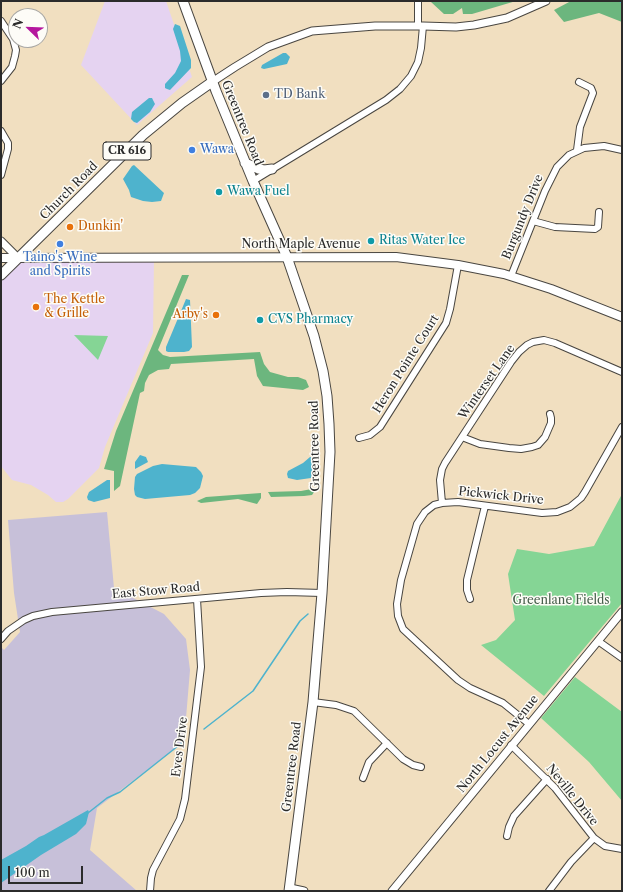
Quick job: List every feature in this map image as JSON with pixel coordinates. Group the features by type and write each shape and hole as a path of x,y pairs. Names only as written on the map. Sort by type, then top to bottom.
{"main road":[{"name":"Greentree Road","path":"183,1 212,82 252,181 287,257 314,336 323,371 328,403 330,438 329,481 322,594 313,702 289,889"},
{"name":"Church Road","path":"1,275 143,135 182,103 212,82"},
{"path":"245,163 264,170 272,169"},
{"name":"North Maple Avenue","path":"1,258 396,257 458,265 511,276 551,289 622,317"}],"street":[{"path":"252,181 394,94 406,84 420,55 421,26 418,1"},
{"path":"212,82 268,47 312,31 353,27 456,27 485,24 507,18 546,1"},
{"path":"1,21 13,39 16,50 16,56 12,67 1,81"},
{"path":"577,150 580,127 593,93 591,88 579,82"},
{"path":"1,131 8,143 2,175"},
{"name":"Burgundy Drive","path":"511,276 556,167 577,150 597,146 609,146 622,150"},
{"path":"533,221 554,227 587,229 597,228 599,212"},
{"path":"1,241 18,258"},
{"name":"Heron Pointe Court","path":"359,438 370,435 380,427 446,323 458,265"},
{"name":"Winterset Lane","path":"442,503 440,485 442,469 511,362 523,348 533,342 544,340 555,343 622,372"},
{"path":"462,437 480,444 521,449 532,447 538,445 544,437 551,423 552,418 550,414"},
{"name":"Pickwick Drive","path":"529,724 503,703 470,688 458,680 413,640 403,629 396,611 401,580 417,524 420,518 430,508 442,503 458,502 542,513 557,512 570,506 581,498 585,492 622,427"},
{"path":"470,599 467,590 467,580 485,506"},
{"name":"East Stow Road","path":"1,639 8,631 24,620 42,614 278,592 322,594"},
{"name":"Eves Drive","path":"150,891 152,870 180,819 185,799 200,672 197,599"},
{"name":"North Locust Avenue","path":"392,891 622,612"},
{"path":"598,640 622,658"},
{"path":"313,702 336,705 354,711 403,759 413,765 421,767"},
{"path":"363,778 369,762 387,743"},
{"name":"Neville Drive","path":"511,745 547,779 594,838 605,846 622,849"},
{"path":"507,836 514,816 547,779"},
{"path":"549,891 571,862 594,838"},
{"path":"289,889 304,891"}],"shaded area":[{"path":"105,1 166,1 192,77 137,125 81,65"},
{"path":"18,258 154,258 153,333 105,447 99,468 68,499 63,502 56,502 48,495 31,485 12,480 1,466 1,275"},
{"path":"107,512 114,588 164,614 186,639 190,670 184,742 97,808 90,850 137,891 1,891 1,647 4,650 20,632 14,593 8,520"}],"green space":[{"path":"431,1 516,1 472,14 463,14 462,8 453,14 444,14"},
{"path":"571,1 622,1 622,22 599,13 564,22 554,10"},
{"path":"182,275 189,275 158,350 163,355 170,357 260,352 264,364 270,372 306,380 309,387 303,390 263,386 257,376 254,359 171,364 169,369 158,370 149,375 145,383 144,391 140,393 120,486 114,491 114,471 104,469 116,431"},
{"path":"74,335 108,336 98,360"},
{"path":"317,488 312,495 304,496 271,497 268,492 301,491"},
{"path":"261,493 261,498 257,504 238,499 201,503 197,501 206,497"},
{"name":"Greenlane Fields","path":"622,494 622,603 544,696 481,645 496,640 515,620 508,574 517,549 549,554 594,546"},
{"path":"575,677 622,712 622,801 589,762 541,718"}],"water":[{"path":"175,24 180,26 191,60 191,68 170,90 165,88 165,84 175,73 181,61 180,51 173,29"},
{"path":"283,53 286,53 290,57 287,64 264,69 261,68 262,65"},
{"path":"149,98 152,98 155,104 150,112 137,123 134,122 131,119 132,112"},
{"path":"134,165 164,193 161,201 143,201 131,197 123,179"},
{"path":"186,299 190,300 192,347 189,351 168,352 166,351 166,347"},
{"path":"140,455 146,457 148,462 135,469 135,462"},
{"path":"310,457 313,457 315,460 311,478 297,480 288,478 288,471 303,463"},
{"path":"162,464 196,467 203,476 200,488 195,493 190,495 145,499 137,497 134,489 135,477 137,474 153,466"},
{"path":"107,480 110,480 110,498 94,502 88,500 87,497 89,492"},
{"path":"88,810 89,812 86,824 76,834 41,855 1,883 1,860"}],"waterway":[{"path":"204,729 253,691 300,621 308,614"},
{"path":"88,813 107,798 120,792 183,742"}],"place":[{"name":"TD Bank","path":"266,95"},
{"name":"Wawa","path":"192,150"},
{"name":"Wawa Fuel","path":"219,192"},
{"name":"Dunkin'","path":"70,227"},
{"name":"Ritas Water Ice","path":"371,241"},
{"name":"Taino's Wine and Spirits","path":"60,244"},
{"name":"The Kettle & Grille","path":"36,307"},
{"name":"Arby's","path":"216,315"},
{"name":"CVS Pharmacy","path":"260,320"}]}
